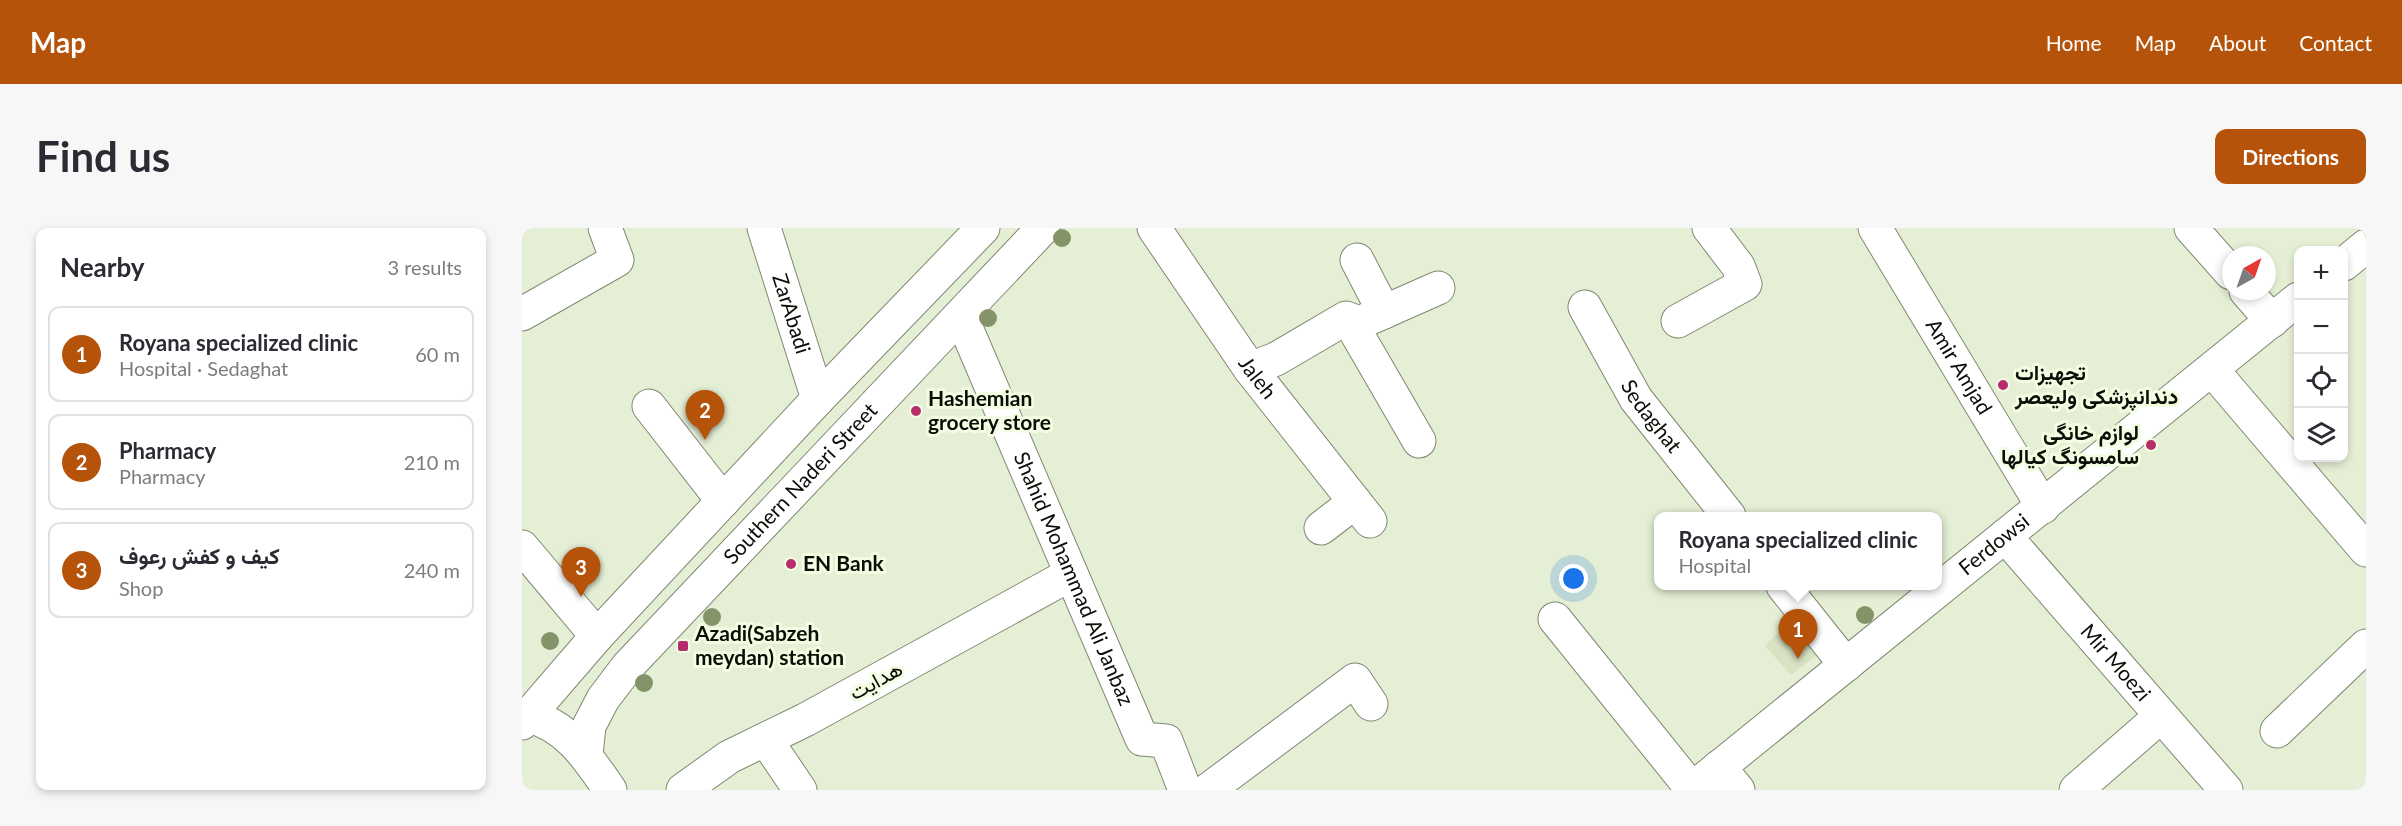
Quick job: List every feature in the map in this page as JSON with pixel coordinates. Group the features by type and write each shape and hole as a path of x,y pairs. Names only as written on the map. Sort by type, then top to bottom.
{"street":[{"path":"522,314 617,260 605,228"},
{"name":"ZarAbadi","path":"764,228 818,399"},
{"name":"Southern Naderi Street","path":"525,719 597,636 818,399 983,228"},
{"name":"Southern Naderi Street","path":"586,755 589,726 603,699 628,666 1042,228"},
{"path":"1678,321 1745,284 1738,266 1709,228"},
{"path":"2192,228 2222,263"},
{"name":"Jaleh","path":"1156,229 1250,369 1362,512 1321,528"},
{"name":"Amir Amjad","path":"1887,232 2043,507"},
{"path":"2348,260 2366,246"},
{"path":"1357,261 1372,317"},
{"path":"1250,369 1276,359 1346,318 1372,317 1438,288"},
{"path":"2254,300 2272,321"},
{"name":"Ferdowsi","path":"1942,587 2297,300"},
{"name":"Sedaghat","path":"1585,307 1636,399 1726,512"},
{"name":"Shahid Mohammad Ali Janbaz","path":"961,316 1142,739 1166,741 1185,790"},
{"path":"1372,317 1357,334 1419,441"},
{"path":"2212,370 2366,550"},
{"path":"649,406 723,501"},
{"name":"Mir Moezi","path":"2005,536 2226,790"},
{"path":"522,547 597,636"},
{"name":"هدایت","path":"683,790 729,757 766,740 1071,574"},
{"path":"1787,590 1846,665"},
{"name":"Ferdowsi","path":"1691,790 1729,779 1846,665 1938,590"},
{"path":"1555,619 1691,790"},
{"path":"2277,731 2366,646"},
{"path":"1208,790 1355,680 1371,704"},
{"path":"550,691 553,701 568,716 576,719 593,718"},
{"path":"2076,790 2161,716"},
{"path":"525,719 556,726 586,755 610,790"},
{"path":"766,740 800,790"}],"shaded area":[{"path":"1792,618 1817,655 1791,675 1765,646"}],"place":[{"name":"تجهیزات دندانپزشکی ولیعصر","path":"2003,385"},
{"name":"Hashemian grocery store","path":"916,411"},
{"name":"Pharmacy","path":"705,440"},
{"name":"لوازم خانگی سامسونگ کیالها","path":"2151,445"},
{"name":"EN Bank","path":"791,564"},
{"name":"کیف و کفش رعوف","path":"581,597"},
{"name":"Azadi(Sabzeh meydan) station","path":"683,646"},
{"name":"Royana specialized clinic","path":"1798,659"}]}
